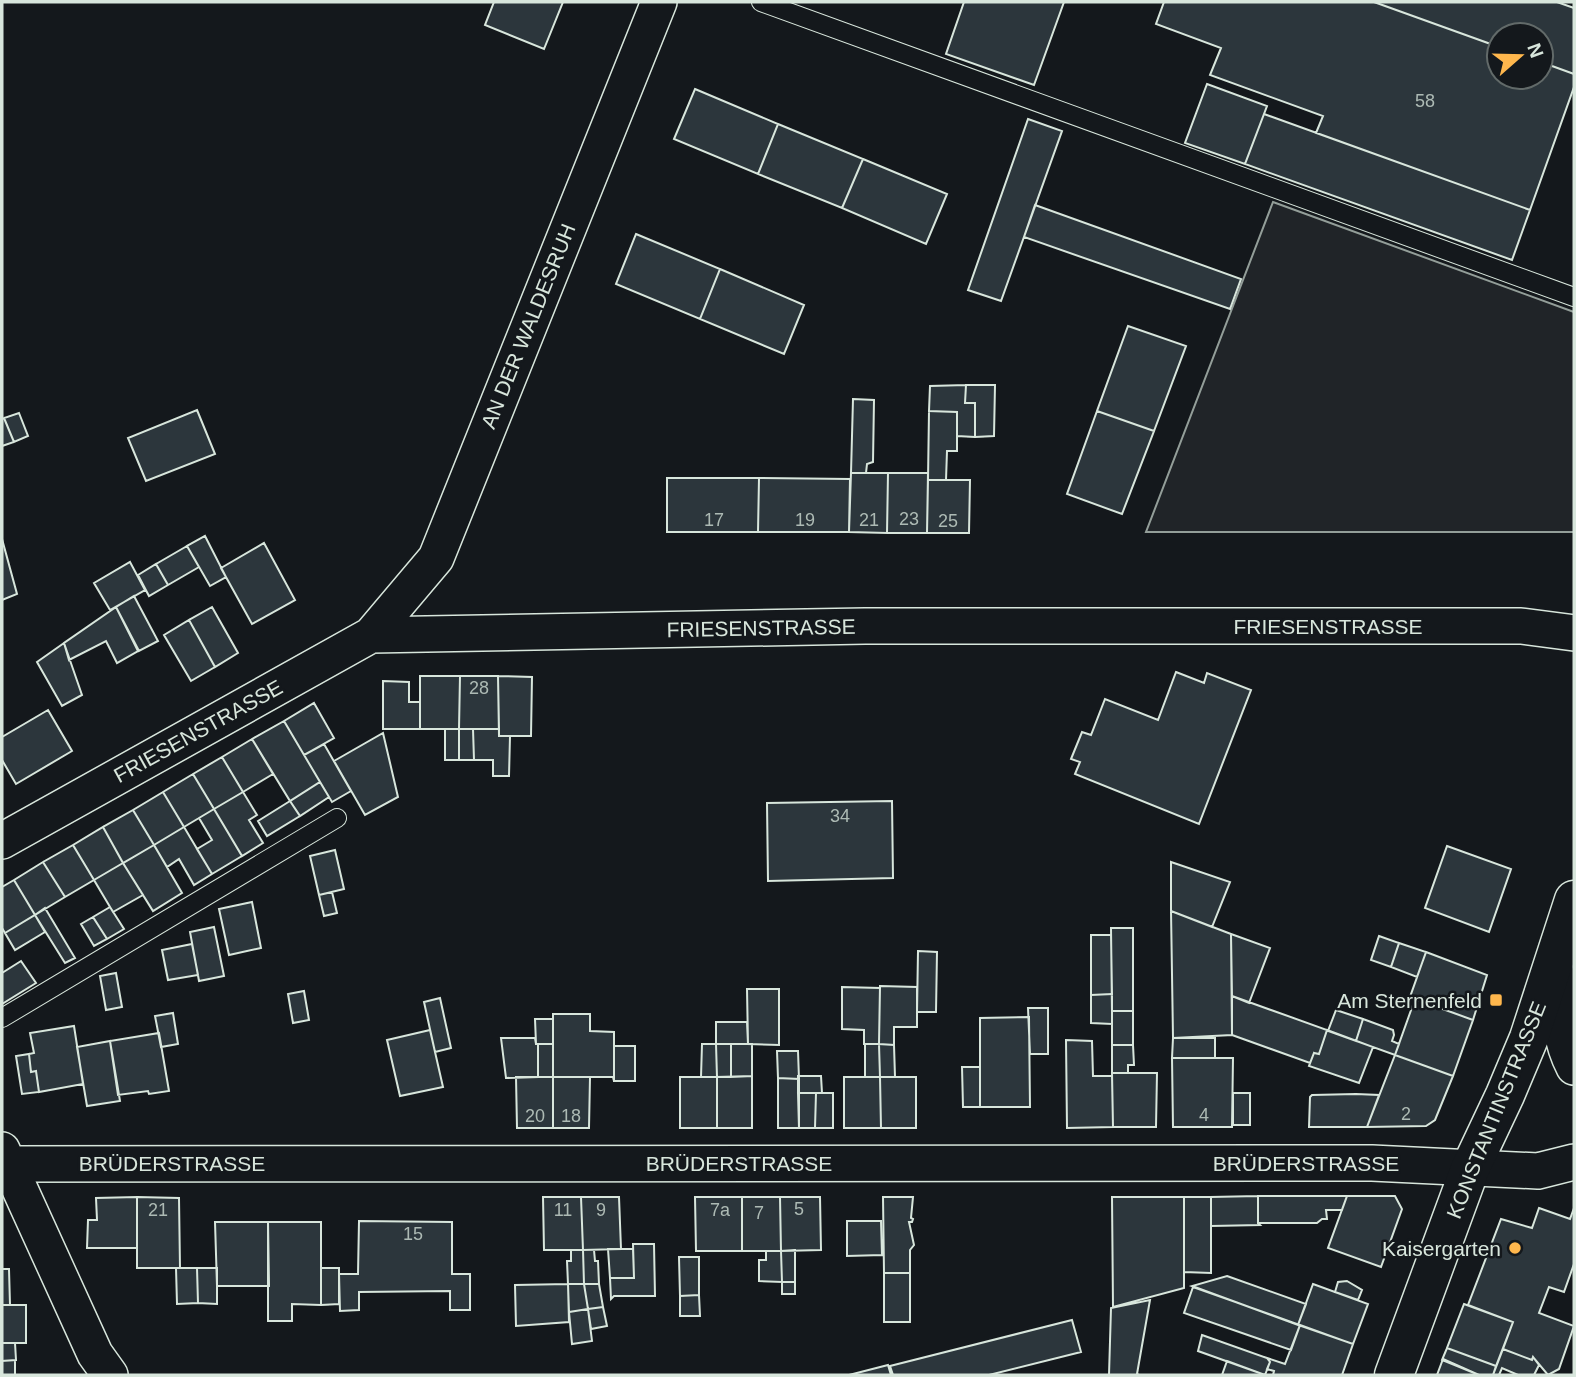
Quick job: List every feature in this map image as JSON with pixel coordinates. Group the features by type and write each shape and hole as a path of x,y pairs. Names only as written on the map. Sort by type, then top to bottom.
{"street":[{"name":"AN DER WALDESRUH","path":"371,635 436,558 659,2"},
{"name":"FRIESENSTRASSE","path":"2,841 371,635 865,626 1521,626 1574,632"},
{"name":"KONSTANTINSTRASSE","path":"1394,1375 1470,1169 1521,1057 1555,963 1574,900"},
{"name":"KONSTANTINSTRASSE","path":"1555,963 1561,1033 1567,1055 1574,1067"},
{"name":"BRÜDERSTRASSE","path":"4,1159 1414,1163 1470,1169"},
{"path":"4,1159 95,1354 110,1375"},
{"path":"1470,1169 1538,1171 1574,1162"}],"lane":[{"path":"761,2 1574,297"},
{"path":"2,1018 337,818"}],"shaded area":[{"path":"1273,202 1574,312 1574,532 1146,532"}],"building":[{"path":"494,2 563,2 544,49 485,25"},
{"path":"964,2 1064,2 1034,85 946,54"},
{"path":"1164,2 1374,2 1485,42 1485,91 1555,91 1555,67 1574,74 1574,87 1530,210 1316,133 1323,116 1210,75 1221,48 1156,24"},
{"path":"1374,2 1557,2 1574,8 1574,74 1555,67 1555,21 1485,21 1485,42"},
{"path":"1207,84 1267,106 1245,164 1185,143"},
{"path":"695,89 778,124 758,174 674,139"},
{"path":"1264,114 1530,210 1512,260 1245,164"},
{"path":"1028,119 1062,131 1001,301 968,290"},
{"path":"778,124 863,159 842,208 758,174"},
{"path":"863,159 947,194 926,244 842,208"},
{"path":"1035,205 1241,279 1230,309 1024,237"},
{"path":"636,234 720,269 700,319 616,284"},
{"path":"720,269 804,305 784,354 700,319"},
{"path":"1128,326 1186,346 1154,431 1097,411"},
{"path":"966,385 995,385 994,436 975,437 975,403 965,403"},
{"path":"966,385 965,403 975,403 975,437 957,436 957,412 929,411 930,386"},
{"path":"853,399 874,400 873,462 867,464 866,473 851,473"},
{"path":"197,410 215,454 146,481 128,438"},
{"path":"929,411 957,412 957,451 947,451 946,480 928,480"},
{"path":"1097,411 1154,431 1122,514 1067,494"},
{"path":"19,413 28,436 14,442 4,418"},
{"path":"4,418 14,442 2,446 2,419"},
{"path":"851,473 888,473 887,533 849,532"},
{"path":"888,473 928,473 927,533 887,533"},
{"path":"667,478 759,478 758,532 667,532"},
{"path":"759,478 850,479 849,532 758,532"},
{"path":"928,480 970,480 969,533 927,533"},
{"path":"205,536 226,577 210,586 187,546"},
{"path":"2,539 17,594 2,600"},
{"path":"264,543 295,600 252,624 221,568"},
{"path":"187,546 199,567 168,585 156,564"},
{"path":"130,562 145,590 110,610 94,583"},
{"path":"156,564 168,585 149,596 138,575"},
{"path":"134,596 158,641 139,651 116,607"},
{"path":"116,607 138,651 117,663 106,641 69,660 64,643"},
{"path":"212,607 238,653 215,667 189,620"},
{"path":"189,620 215,667 191,681 164,635"},
{"path":"64,643 82,695 62,706 37,662"},
{"path":"1176,672 1204,683 1207,673 1251,690 1199,824 1075,774 1080,762 1071,759 1082,732 1091,735 1105,699 1158,720"},
{"path":"420,676 460,676 459,729 420,729"},
{"path":"460,676 498,676 499,729 459,729"},
{"path":"498,676 532,677 531,736 499,736"},
{"path":"383,681 409,682 409,702 420,702 420,729 383,729"},
{"path":"314,703 334,738 304,755 284,721"},
{"path":"48,710 72,751 16,784 2,760 2,737"},
{"path":"284,721 320,782 290,801 252,739"},
{"path":"445,729 459,729 459,760 445,760"},
{"path":"459,729 473,729 474,760 459,760"},
{"path":"473,729 499,729 499,736 510,736 509,776 493,776 493,760 474,760"},
{"path":"383,733 398,797 365,815 334,761"},
{"path":"252,739 273,774 243,792 222,757"},
{"path":"324,744 351,791 332,802 304,755"},
{"path":"222,757 243,792 214,809 193,774"},
{"path":"193,774 214,809 184,827 163,792"},
{"path":"320,782 329,797 300,816 290,801"},
{"path":"163,792 184,827 154,845 133,810"},
{"path":"243,792 257,815 249,820 263,843 242,856 214,809"},
{"path":"290,801 300,816 267,836 258,821"},
{"path":"892,801 893,878 768,881 767,803"},
{"path":"214,809 242,856 212,874 197,849 212,840 199,818"},
{"path":"133,810 154,845 123,863 103,827"},
{"path":"103,827 123,863 94,880 73,845"},
{"path":"184,827 212,874 194,885 179,859 167,867 154,845"},
{"path":"73,845 94,880 65,897 43,862"},
{"path":"154,845 182,893 153,911 123,863"},
{"path":"1447,846 1511,869 1489,932 1425,908"},
{"path":"335,850 344,889 319,895 310,856"},
{"path":"43,862 65,897 35,915 14,880"},
{"path":"1171,862 1230,882 1212,927 1171,911"},
{"path":"123,863 143,895 113,912 94,880"},
{"path":"14,880 35,915 5,933 2,928 2,887"},
{"path":"332,892 337,913 324,916 319,895"},
{"path":"252,902 261,948 229,955 219,909"},
{"path":"110,907 124,929 107,939 93,917"},
{"path":"45,908 75,958 65,963 35,915"},
{"path":"1171,911 1231,934 1232,1035 1173,1038"},
{"path":"35,915 45,932 15,950 5,933"},
{"path":"93,917 107,939 94,946 81,924"},
{"path":"214,927 224,976 199,981 190,932"},
{"path":"1111,928 1133,928 1133,1011 1112,1011"},
{"path":"1231,934 1270,948 1249,1003 1232,996"},
{"path":"1091,935 1111,935 1112,994 1091,995"},
{"path":"1379,936 1399,943 1391,967 1371,960"},
{"path":"1399,943 1426,952 1417,977 1391,967"},
{"path":"192,944 198,975 168,980 162,950"},
{"path":"918,951 937,952 936,1012 917,1012"},
{"path":"1426,952 1487,975 1473,1020 1410,997"},
{"path":"21,961 36,983 2,1004 2,973"},
{"path":"116,973 122,1007 106,1010 100,976"},
{"path":"880,986 917,987 917,1027 894,1027 894,1045 879,1044"},
{"path":"842,987 880,988 879,1044 864,1044 864,1030 842,1029"},
{"path":"747,989 779,989 779,1045 748,1044"},
{"path":"304,991 309,1020 293,1023 288,994"},
{"path":"1112,994 1112,1024 1091,1023 1091,995"},
{"path":"1232,996 1327,1030 1319,1054 1314,1053 1310,1063 1232,1035"},
{"path":"440,998 451,1048 435,1052 424,1002"},
{"path":"1415,999 1473,1020 1453,1076 1395,1055"},
{"path":"1028,1008 1048,1008 1048,1054 1030,1054"},
{"path":"1336,1010 1363,1019 1356,1041 1328,1031"},
{"path":"1112,1011 1133,1011 1133,1045 1112,1045"},
{"path":"173,1013 178,1044 161,1047 155,1016"},
{"path":"553,1014 590,1014 590,1031 614,1032 614,1081 613,1077 553,1077"},
{"path":"1029,1017 1030,1107 980,1107 980,1018"},
{"path":"535,1019 553,1019 553,1044 536,1044"},
{"path":"1363,1019 1393,1030 1392,1041 1399,1044 1395,1055 1356,1041"},
{"path":"716,1022 747,1022 748,1044 716,1044"},
{"path":"74,1026 83,1084 39,1092 36,1071 31,1072 29,1054 34,1053 30,1033"},
{"path":"430,1030 443,1087 400,1096 387,1040"},
{"path":"1327,1030 1373,1047 1359,1083 1309,1066 1314,1053 1319,1054"},
{"path":"159,1033 169,1091 118,1095 110,1041"},
{"path":"501,1038 535,1038 538,1044 538,1077 506,1078"},
{"path":"1173,1038 1215,1038 1215,1058 1172,1058"},
{"path":"1066,1040 1092,1041 1093,1076 1112,1076 1113,1127 1067,1128"},
{"path":"110,1041 120,1101 87,1106 77,1047"},
{"path":"538,1044 553,1044 553,1077 538,1077"},
{"path":"702,1044 716,1044 717,1077 701,1077"},
{"path":"716,1044 731,1044 731,1077 717,1077"},
{"path":"731,1044 752,1044 752,1076 731,1077"},
{"path":"865,1044 879,1044 880,1077 865,1077"},
{"path":"879,1044 894,1045 895,1077 880,1077"},
{"path":"1112,1045 1133,1045 1134,1065 1128,1065 1128,1073 1112,1073"},
{"path":"614,1046 635,1046 635,1081 614,1081"},
{"path":"777,1051 798,1051 799,1079 778,1078"},
{"path":"29,1054 31,1072 36,1071 39,1092 22,1094 16,1056"},
{"path":"1395,1055 1453,1076 1435,1120 1426,1126 1367,1127"},
{"path":"1172,1058 1233,1058 1232,1127 1173,1127"},
{"path":"962,1067 980,1067 980,1107 963,1107"},
{"path":"1112,1073 1157,1073 1156,1127 1113,1127"},
{"path":"752,1076 752,1128 717,1128 717,1077"},
{"path":"798,1076 821,1076 822,1093 798,1093"},
{"path":"516,1077 553,1077 553,1128 517,1128"},
{"path":"553,1077 590,1077 589,1128 553,1128"},
{"path":"680,1077 717,1077 717,1128 680,1128"},
{"path":"844,1077 880,1077 881,1128 844,1128"},
{"path":"880,1077 916,1077 916,1128 881,1128"},
{"path":"778,1078 799,1079 799,1128 778,1128"},
{"path":"798,1093 816,1093 815,1128 799,1128"},
{"path":"816,1093 833,1093 833,1128 815,1128"},
{"path":"1233,1093 1250,1093 1250,1125 1233,1125"},
{"path":"1312,1095 1379,1095 1367,1127 1309,1127"},
{"path":"1258,1196 1260,1225 1211,1226 1211,1197"},
{"path":"1258,1196 1347,1196 1342,1210 1326,1210 1327,1219 1317,1223 1258,1223"},
{"path":"1347,1196 1395,1196 1402,1209 1381,1267 1328,1248"},
{"path":"137,1197 179,1198 180,1268 137,1268"},
{"path":"137,1197 137,1248 87,1248 88,1220 97,1220 96,1198"},
{"path":"543,1197 581,1197 583,1250 544,1250"},
{"path":"581,1197 619,1197 621,1249 583,1250"},
{"path":"695,1197 742,1197 742,1251 696,1251"},
{"path":"742,1197 780,1197 781,1251 742,1251"},
{"path":"780,1197 820,1197 821,1250 781,1251"},
{"path":"883,1197 913,1197 913,1219 909,1222 914,1245 910,1250 910,1273 884,1273"},
{"path":"1112,1197 1184,1197 1184,1288 1113,1307"},
{"path":"1184,1197 1211,1197 1211,1273 1184,1272"},
{"path":"1539,1208 1570,1219 1574,1208 1574,1264 1564,1292 1549,1287 1539,1313 1574,1326 1559,1369 1548,1375 1533,1357 1532,1360 1503,1349 1513,1322 1468,1305 1501,1219 1532,1228"},
{"path":"359,1221 452,1222 452,1274 470,1274 470,1310 450,1310 450,1291 359,1292 359,1310 340,1311 339,1274 358,1274"},
{"path":"847,1221 881,1221 882,1255 847,1256"},
{"path":"215,1222 268,1222 269,1286 217,1286"},
{"path":"268,1222 321,1222 321,1305 292,1304 292,1321 268,1321"},
{"path":"633,1244 654,1244 655,1296 614,1296 611,1299 610,1278 634,1278"},
{"path":"608,1249 633,1249 634,1278 610,1278"},
{"path":"571,1250 583,1250 584,1284 568,1284 567,1261 571,1261"},
{"path":"583,1250 594,1250 595,1261 598,1261 599,1284 584,1284"},
{"path":"795,1250 795,1282 782,1282 781,1251"},
{"path":"766,1251 781,1251 782,1282 759,1281 759,1260 766,1260"},
{"path":"679,1257 699,1257 699,1295 680,1296"},
{"path":"176,1268 197,1268 198,1303 177,1304"},
{"path":"197,1268 217,1268 217,1304 198,1303"},
{"path":"321,1268 339,1268 339,1304 321,1305"},
{"path":"2,1269 9,1269 10,1305 2,1305"},
{"path":"884,1273 910,1273 910,1322 884,1322"},
{"path":"1227,1276 1306,1304 1298,1325 1192,1286"},
{"path":"1347,1281 1362,1290 1358,1300 1335,1292 1338,1282"},
{"path":"782,1282 795,1282 795,1294 782,1294"},
{"path":"568,1284 584,1284 588,1309 569,1312"},
{"path":"568,1284 569,1322 516,1326 515,1285"},
{"path":"584,1284 599,1284 603,1307 588,1309"},
{"path":"1313,1284 1368,1304 1353,1344 1298,1325"},
{"path":"1193,1287 1300,1325 1291,1350 1184,1313"},
{"path":"699,1295 700,1316 680,1316 680,1296"},
{"path":"1150,1300 1137,1374 1139,1375 1109,1375 1111,1308"},
{"path":"1464,1304 1513,1322 1496,1366 1447,1348"},
{"path":"2,1305 26,1305 26,1343 2,1343"},
{"path":"603,1307 607,1326 591,1329 588,1309"},
{"path":"588,1309 592,1341 572,1344 569,1312"},
{"path":"1072,1320 1081,1352 989,1375 893,1375 890,1366"},
{"path":"1300,1325 1353,1344 1342,1375 1273,1375 1274,1371 1267,1369 1270,1362 1267,1358 1285,1364"},
{"path":"1202,1335 1267,1358 1270,1362 1265,1375 1198,1351"},
{"path":"2,1343 15,1343 16,1360 2,1361"},
{"path":"1447,1348 1496,1366 1493,1375 1479,1375 1442,1360"},
{"path":"1503,1349 1532,1360 1533,1357 1539,1365 1534,1375 1518,1375 1502,1368 1499,1375 1493,1375"},
{"path":"1443,1359 1479,1375 1437,1375"},
{"path":"15,1360 15,1375 2,1375 2,1361"},
{"path":"1227,1361 1265,1375 1222,1375"},
{"path":"888,1365 891,1375 849,1375"}],"place":[{"name":"Am Sternenfeld","path":"1496,1000"},
{"name":"Kaisergarten","path":"1515,1248"}]}
